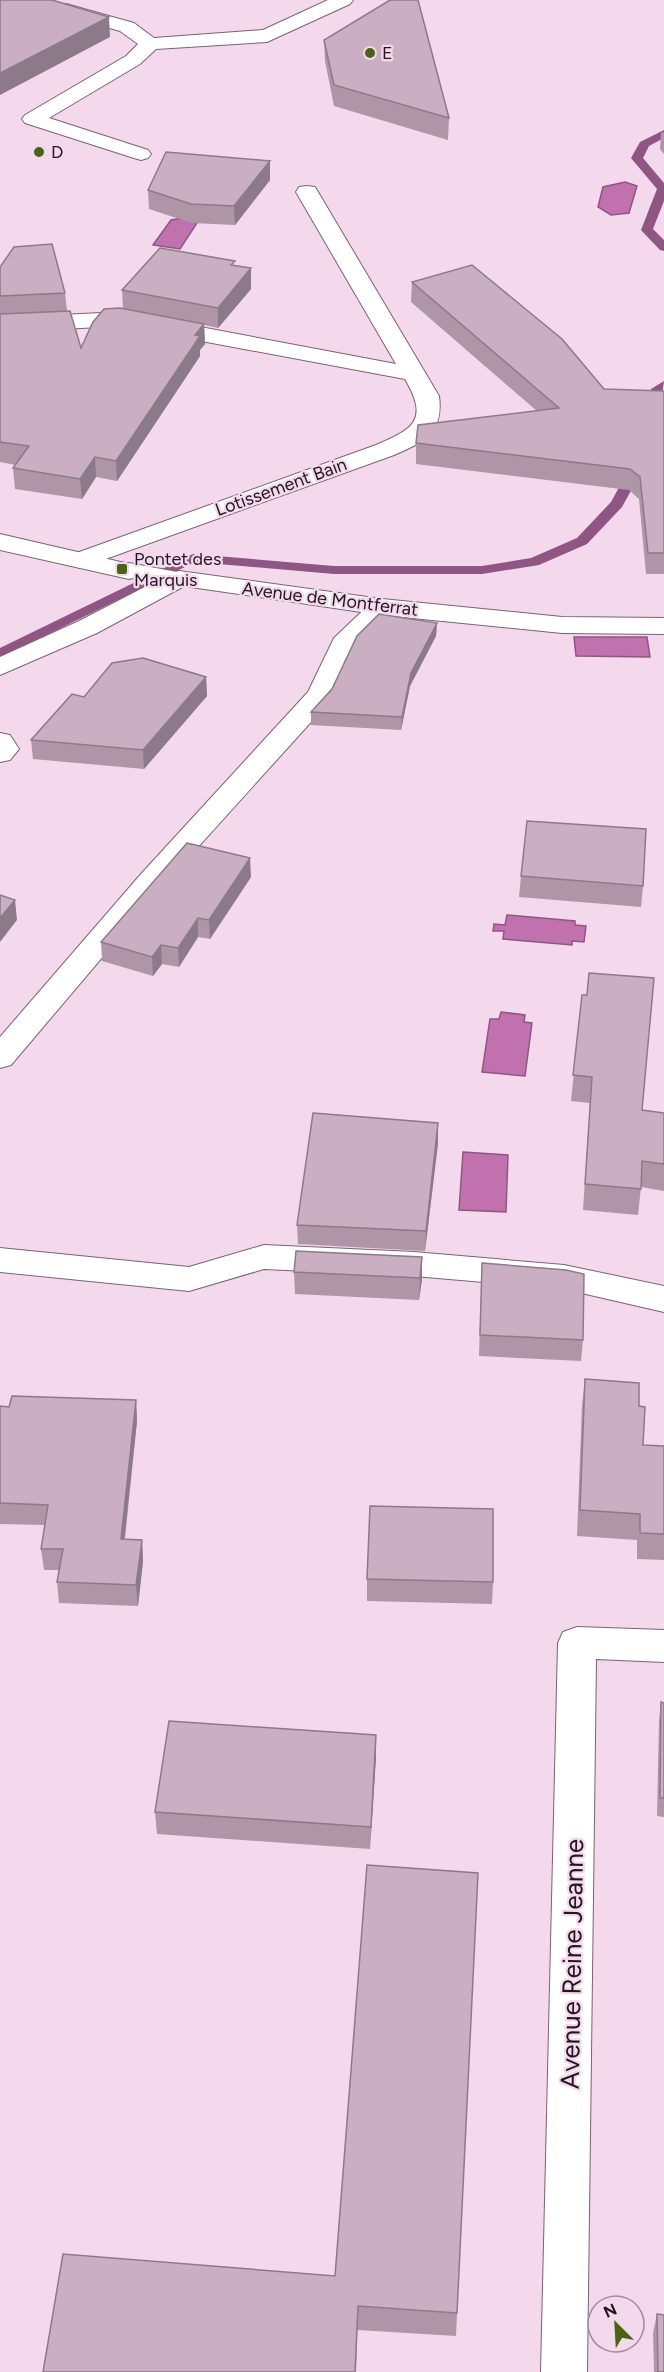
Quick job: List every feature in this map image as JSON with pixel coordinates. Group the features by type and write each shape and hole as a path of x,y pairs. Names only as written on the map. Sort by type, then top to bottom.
{"street":[{"path":"141,154 32,119 133,60 150,44 267,36 343,0"},
{"path":"49,6 127,27 150,44"},
{"name":"Lotissement Bain","path":"80,560 407,441 423,429 431,412 427,396 308,192"},
{"path":"0,325 121,319 414,374"},
{"name":"Avenue de Montferrat","path":"0,542 129,571 382,607 562,625 664,626"},
{"path":"0,667 88,627 177,579"},
{"path":"0,1058 151,881 320,694 343,644 382,607"},
{"path":"0,741 5,749 0,754"},
{"path":"0,1260 189,1279 264,1257 414,1264 564,1277 664,1299"},
{"name":"Avenue Reine Jeanne","path":"564,2372 578,1643 664,1646"}],"shaded area":[{"path":"625,182 637,186 629,213 611,215 598,207 603,187"},
{"path":"188,217 197,223 180,249 153,245 171,220"},
{"path":"574,637 647,637 650,657 576,656"},
{"path":"507,915 575,921 575,925 586,926 584,942 572,941 572,945 503,939 504,931 493,931 494,924 505,925"},
{"path":"501,1012 525,1015 524,1022 532,1023 525,1076 482,1072 490,1019 499,1019"},
{"path":"463,1152 508,1155 506,1212 459,1210"}],"building":[{"path":"0,0 52,0 109,17 0,73"},
{"path":"390,0 418,0 449,118 334,85 324,40"},
{"path":"166,152 270,161 234,206 191,204 148,190"},
{"path":"52,244 65,293 0,296 0,267 14,247"},
{"path":"160,248 235,261 231,265 251,268 218,308 122,290"},
{"path":"472,265 562,339 604,389 664,391 664,553 648,553 640,477 630,469 416,443 418,425 559,408 412,282"},
{"path":"120,308 204,324 195,335 200,336 116,461 95,457 80,479 13,468 29,446 0,442 0,314 70,311 81,348 93,322 104,309"},
{"path":"379,614 437,623 411,673 402,717 311,712 332,689 357,636"},
{"path":"143,658 206,677 143,750 31,740 72,694 84,697 112,663"},
{"path":"527,821 646,829 643,886 521,876"},
{"path":"187,843 250,858 209,920 198,918 178,948 161,945 152,957 101,942"},
{"path":"0,895 15,900 0,918"},
{"path":"589,973 654,978 642,1110 664,1113 664,1164 642,1161 641,1189 585,1184 592,1077 573,1075 582,995 587,995"},
{"path":"313,1113 438,1123 426,1231 297,1225"},
{"path":"296,1251 422,1257 420,1278 294,1272"},
{"path":"482,1263 566,1270 584,1274 583,1340 480,1335"},
{"path":"585,1379 639,1383 639,1406 645,1407 643,1445 664,1446 664,1534 640,1533 640,1514 580,1510"},
{"path":"12,1396 136,1400 121,1539 142,1540 136,1585 57,1582 63,1549 41,1549 48,1505 0,1503 0,1406 9,1407"},
{"path":"370,1506 493,1509 493,1582 367,1579"},
{"path":"661,1702 664,1703 664,1798 660,1798"},
{"path":"169,1721 376,1735 371,1827 155,1812"},
{"path":"367,1865 478,1873 457,2313 358,2306 355,2372 43,2372 63,2254 335,2276"},
{"path":"657,2314 664,2315 664,2372 658,2372"}],"waterway":[{"path":"664,133 644,144 637,158 663,189 647,230 664,247"},
{"path":"652,414 657,389 664,385"},
{"path":"0,654 193,558 334,570 482,570 534,562 582,541 617,504 636,469"}],"place":[{"name":"E","path":"370,53"},
{"name":"D","path":"39,152"},
{"name":"Pontet des Marquis","path":"122,569"}]}
